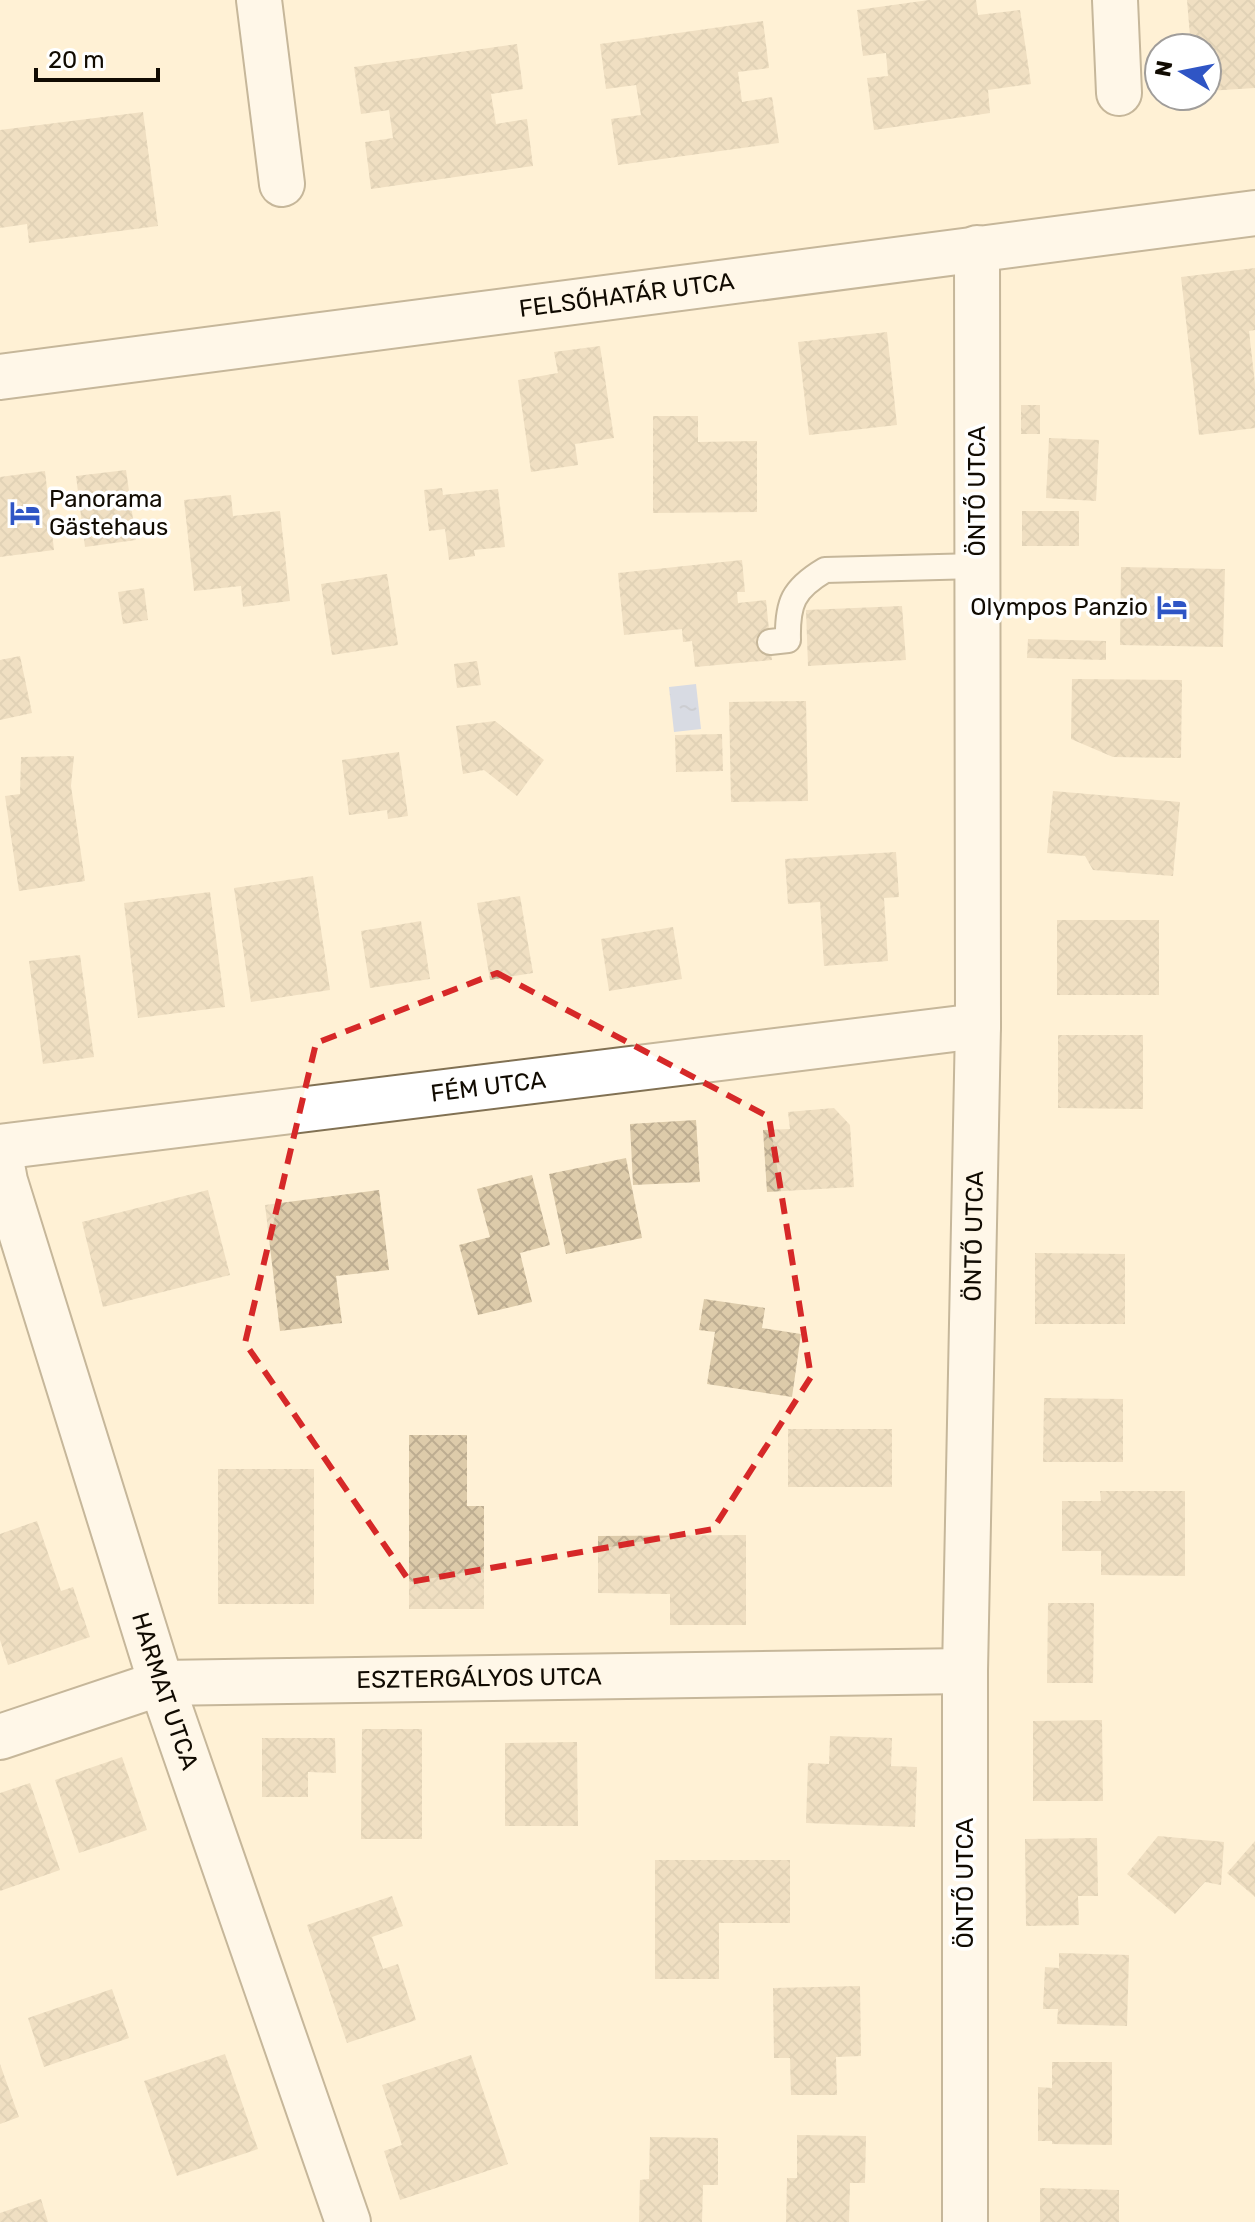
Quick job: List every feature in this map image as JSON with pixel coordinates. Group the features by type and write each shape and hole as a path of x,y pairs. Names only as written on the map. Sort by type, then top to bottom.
{"street":[{"path":"259,0 282,184"},
{"path":"1115,0 1119,93"},
{"name":"FELSŐHATÁR UTCA","path":"0,377 1255,213"},
{"name":"ÖNTŐ UTCA","path":"965,2222 965,1671 978,1026 977,248"},
{"name":"FÉM UTCA","path":"0,1147 978,1026"},
{"name":"HARMAT UTCA","path":"0,1154 5,1181 161,1683 348,2222"},
{"name":"ESZTERGÁLYOS UTCA","path":"0,1737 161,1683 965,1671"}],"lane":[{"path":"770,642 788,640 787,615 794,594 809,579 825,570 977,566"}],"highlighted area":[{"path":"497,973 769,1117 811,1377 713,1529 410,1582 245,1343 316,1043"}],"water":[{"path":"696,684 701,729 674,732 669,687"}],"building":[{"path":"929,0 976,0 978,15 1020,10 1031,84 988,90 990,113 874,130 867,78 888,76 886,53 863,56 857,10"},
{"path":"1187,0 1255,0 1255,88 1223,90 1223,32 1190,32"},
{"path":"763,21 769,68 738,72 742,102 772,97 779,143 618,165 611,119 641,115 636,85 606,89 600,44"},
{"path":"517,44 523,89 491,94 496,124 527,119 533,166 371,189 365,142 393,138 389,110 361,114 354,67"},
{"path":"143,112 158,226 29,243 27,224 0,228 0,130"},
{"path":"1255,268 1255,330 1249,331 1255,384 1255,428 1199,435 1181,277"},
{"path":"887,332 897,425 809,435 798,342"},
{"path":"600,346 614,438 575,444 578,465 531,472 518,380 558,373 554,352"},
{"path":"1021,405 1040,405 1040,434 1021,434"},
{"path":"653,416 698,416 698,442 757,441 757,512 653,513"},
{"path":"1049,438 1099,440 1096,501 1046,498"},
{"path":"126,470 136,540 85,547 76,476"},
{"name":"Panorama Gästehaus","path":"45,471 54,550 0,557 0,477"},
{"path":"442,488 443,495 498,489 505,547 474,550 475,556 449,560 445,529 429,531 424,490"},
{"path":"231,495 233,516 280,511 290,601 243,607 241,586 194,591 184,500"},
{"path":"1022,511 1079,511 1079,546 1022,546"},
{"path":"742,560 745,592 737,592 738,603 766,600 772,660 695,667 692,641 683,642 682,629 624,635 618,573"},
{"name":"Olympos Panzio","path":"1121,567 1225,569 1223,647 1120,645"},
{"path":"387,574 398,645 332,655 321,584"},
{"path":"144,588 148,620 123,624 118,592"},
{"path":"902,606 906,660 808,666 806,610"},
{"path":"1028,639 1106,641 1106,660 1027,658"},
{"path":"20,656 32,713 0,720 0,660"},
{"path":"477,661 481,685 457,688 454,664"},
{"path":"1072,679 1182,680 1181,758 1113,757 1071,739"},
{"path":"806,701 808,801 731,802 729,702"},
{"path":"495,721 544,760 517,796 484,770 463,774 456,726"},
{"path":"722,734 723,771 676,772 675,735"},
{"path":"399,752 408,816 388,819 387,810 349,815 342,760"},
{"path":"74,756 71,786 85,881 19,891 5,796 20,794 21,757"},
{"path":"1053,791 1180,802 1173,876 1093,870 1085,856 1047,853"},
{"path":"896,852 899,897 884,898 888,961 824,966 820,902 788,904 785,859"},
{"path":"313,876 330,990 251,1002 234,888"},
{"path":"210,892 225,1007 138,1018 124,903"},
{"path":"520,896 533,973 490,980 477,903"},
{"path":"1057,920 1159,920 1159,995 1057,995"},
{"path":"421,921 430,979 370,988 361,931"},
{"path":"673,927 682,979 609,991 601,939"},
{"path":"80,955 94,1057 43,1064 29,961"},
{"path":"1058,1035 1143,1035 1143,1109 1058,1108"},
{"path":"834,1108 850,1125 854,1187 767,1192 763,1130 790,1129 788,1112"},
{"path":"696,1120 700,1182 633,1185 630,1124"},
{"path":"626,1158 642,1238 566,1254 549,1174"},
{"path":"532,1175 550,1245 520,1253 532,1302 478,1315 459,1245 490,1237 477,1189"},
{"path":"208,1190 230,1275 103,1307 82,1222"},
{"path":"379,1190 389,1270 336,1276 342,1323 280,1331 265,1205"},
{"path":"1035,1253 1125,1254 1125,1324 1035,1324"},
{"path":"704,1299 765,1308 762,1328 801,1334 792,1397 707,1384 715,1332 699,1330"},
{"path":"1044,1398 1123,1399 1123,1462 1043,1462"},
{"path":"788,1429 892,1429 892,1487 788,1487"},
{"path":"409,1435 467,1435 467,1506 484,1506 484,1609 409,1609"},
{"path":"218,1469 314,1469 314,1604 218,1604"},
{"path":"1100,1491 1185,1491 1185,1576 1101,1575 1101,1551 1062,1551 1062,1501 1101,1501"},
{"path":"37,1521 61,1591 73,1587 90,1637 8,1665 0,1640 0,1534"},
{"path":"746,1535 746,1625 670,1625 670,1594 598,1593 598,1536"},
{"path":"1048,1603 1094,1603 1093,1683 1047,1683"},
{"path":"1102,1720 1103,1801 1033,1801 1033,1721"},
{"path":"362,1729 422,1729 422,1839 361,1839"},
{"path":"830,1736 892,1738 891,1766 917,1767 915,1827 806,1823 808,1763 829,1764"},
{"path":"262,1738 335,1738 336,1773 308,1772 308,1797 262,1797"},
{"path":"577,1742 578,1826 505,1826 505,1743"},
{"path":"122,1757 147,1830 79,1853 55,1780"},
{"path":"30,1783 60,1870 0,1891 0,1793"},
{"path":"1158,1836 1224,1842 1221,1885 1205,1882 1175,1914 1127,1874"},
{"path":"1097,1838 1098,1896 1078,1896 1079,1925 1026,1926 1025,1839"},
{"path":"1255,1841 1255,1897 1227,1873"},
{"path":"655,1860 790,1860 790,1923 719,1923 719,1979 655,1979"},
{"path":"392,1896 403,1926 372,1937 383,1969 398,1964 416,2020 347,2043 307,1925"},
{"path":"1059,1953 1129,1955 1127,2026 1057,2024 1058,2009 1043,2009 1045,1967 1059,1968"},
{"path":"860,1986 861,2056 836,2057 837,2095 791,2095 790,2058 774,2058 773,1988"},
{"path":"112,1989 129,2038 44,2067 28,2018"},
{"path":"225,2054 258,2149 177,2176 144,2081"},
{"path":"471,2055 508,2164 400,2200 384,2151 402,2145 382,2085"},
{"path":"1052,2062 1112,2062 1112,2145 1038,2141 1038,2087 1052,2088"},
{"path":"0,2064 19,2117 0,2124"},
{"path":"797,2135 866,2136 865,2183 850,2183 849,2222 786,2222 787,2178 797,2178"},
{"path":"650,2137 718,2138 718,2185 703,2185 702,2222 639,2222 640,2180 649,2179"},
{"path":"1040,2188 1119,2190 1119,2222 1040,2222"},
{"path":"41,2199 48,2222 0,2222 0,2213"}],"place":[{"name":"Panorama Gästehaus","path":"25,513"},
{"name":"Olympos Panzio","path":"1172,607"}]}
